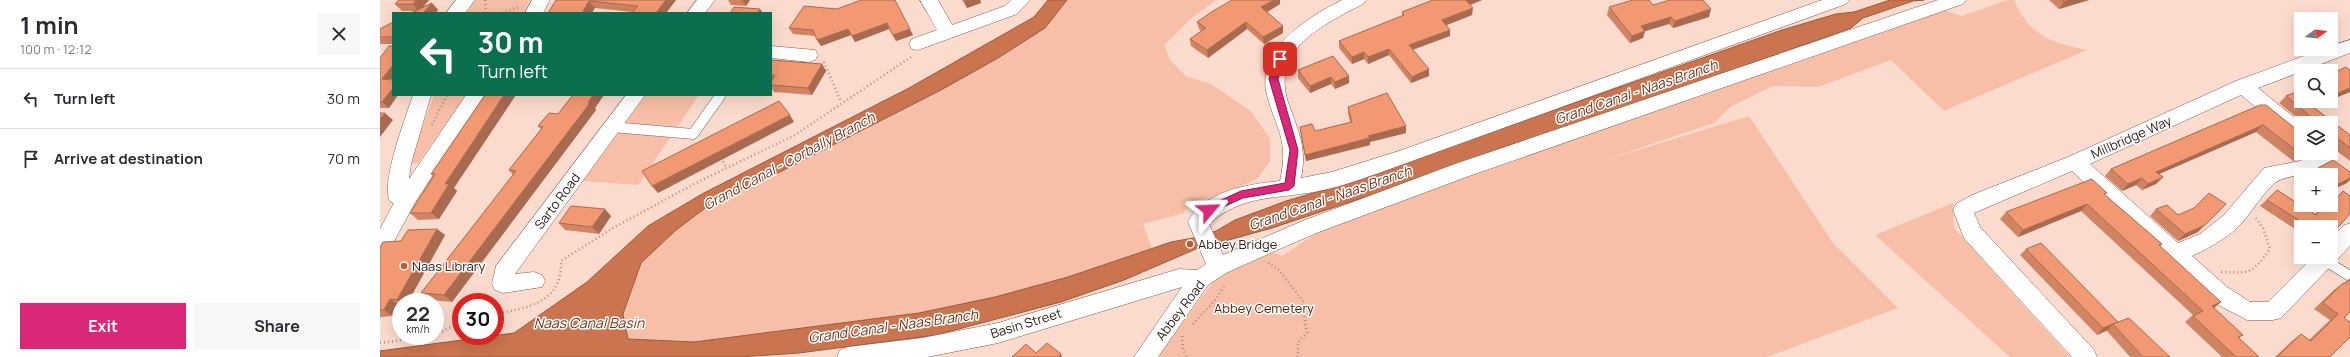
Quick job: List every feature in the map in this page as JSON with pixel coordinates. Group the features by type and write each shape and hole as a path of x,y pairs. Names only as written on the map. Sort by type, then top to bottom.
{"street":[{"path":"456,12 466,0"},
{"path":"535,12 541,0"},
{"path":"697,12 706,0"},
{"path":"929,0 948,33"},
{"path":"917,49 948,33 1011,10 1021,0"},
{"path":"1289,186 1294,150 1274,79 1280,59 1299,36 1330,14 1357,0"},
{"path":"1220,268 1198,222 1209,210 1241,194 1330,181 1449,141 1840,0"},
{"name":"Abbey Road","path":"1145,357 1200,279 1220,268 1268,253 1312,226 1462,170 1957,0"},
{"name":"Millbridge Way","path":"2086,357 1991,256 1971,232 1963,210 1979,201 2075,162 2243,86 2350,46"},
{"path":"772,52 809,54"},
{"path":"2243,86 2294,128"},
{"path":"409,195 397,196 402,164 422,96"},
{"path":"380,248 409,195 475,96"},
{"name":"Sarto Road","path":"534,281 503,284 502,278 504,272 635,96"},
{"path":"2175,254 2207,240 2231,221 2271,174 2305,168 2325,160"},
{"path":"2075,162 2219,294 2247,312 2272,311 2319,264"},
{"path":"2338,245 2350,232"},
{"name":"Basin Street","path":"848,357 922,348 998,333 1179,278 1200,279"}],"lane":[{"path":"612,127 693,134 720,96"},
{"path":"2336,264 2350,276"}],"path":[{"path":"485,0 486,12"},
{"path":"504,312 534,305 549,295 560,284 563,273 561,261 613,228 727,168 795,135 917,49"},
{"path":"809,54 822,58 841,102"},
{"path":"720,156 727,168"},
{"path":"2202,278 2223,271 2243,273 2256,269 2270,248 2263,228 2246,203"},
{"path":"1268,253 1278,269 1304,302 1303,310 1307,334 1298,342 1298,357"},
{"path":"1190,326 1216,299 1220,268"},
{"path":"1182,330 1183,349 1187,357"},
{"path":"380,343 392,341"}],"green space":[{"path":"475,0 530,0 524,12 468,12"},
{"path":"1067,0 1216,0 1192,18 1164,45 1170,60 1186,76 1211,84 1252,112 1270,139 1270,161 1257,179 1230,191 1189,203 1184,213 1143,224 1152,248 1068,277 995,297 919,313 694,342 628,339 622,314 641,263 676,230 720,197 764,180 941,90 998,58 1045,28"},
{"name":"Abbey Cemetery","path":"2008,0 2014,0 2027,22 2034,30 2043,36 2052,41 2087,50 1944,111 1891,60 1818,87 1773,86 1730,107 1714,123 1602,161 1749,116 1833,243 1898,308 1767,357 1159,357 1159,354 1219,274 1271,252 1282,256 1320,231 1314,219 1943,10 1962,16"},
{"path":"434,96 465,96 418,163 409,164"},
{"path":"645,96 698,96 638,185 583,181"},
{"path":"1953,203 1954,228 2070,357 2010,357 1875,235"}],"water":[{"path":"1048,0 1067,0 1045,28 998,58 941,90 764,180 720,197 676,230 641,263 623,314 628,339 694,342 919,313 995,297 1068,277 1171,242 1193,238 1216,231 1235,220 1286,201 1341,185 1782,30 1836,14 1854,12 1890,0 1924,0 1913,1 1863,18 1851,28 1518,146 1272,228 1196,249 1124,280 1061,302 936,335 799,353 740,357 380,357 380,351 425,345 444,345 444,342 452,341 452,345 504,345 504,334 514,333 587,282 648,226 702,194 909,88 1034,17"}],"building":[{"path":"399,0 416,0 413,4 395,4"},
{"path":"556,0 666,0 657,12 633,12 638,6 589,1 583,12 549,12"},
{"path":"861,0 895,0 910,29 893,35 887,23 852,36 848,29 817,40 813,30 789,28 804,6 837,9"},
{"path":"1232,0 1274,0 1261,7 1283,26 1263,37 1246,22 1207,50 1190,39 1206,28 1197,22"},
{"path":"1433,0 1466,0 1473,8 1442,20 1450,30 1409,45 1429,69 1412,77 1389,49 1368,57 1364,52 1352,57 1339,41 1404,15 1402,12"},
{"path":"1633,0 1649,0 1653,5 1670,0 1703,0 1711,9 1675,21 1671,17 1641,26 1645,31 1632,36 1609,7"},
{"path":"432,3 424,12 413,12"},
{"path":"734,7 760,9 758,12 731,12"},
{"path":"392,23 392,37 380,37 380,29"},
{"path":"389,46 392,46 392,66 382,79 392,80 392,89 382,102 380,102 380,58"},
{"path":"1333,56 1349,76 1335,82 1331,77 1310,86 1298,70"},
{"path":"772,60 822,64 808,88 772,85 772,80 775,75 772,75"},
{"path":"2346,67 2350,70 2350,88 2338,93 2338,71"},
{"path":"1387,93 1406,126 1368,136 1370,138 1305,155 1300,127 1312,124 1315,131 1352,122 1348,107"},
{"path":"2294,93 2294,103 2286,96"},
{"path":"484,96 503,96 445,184 449,184 431,213 410,213 435,174 431,174"},
{"path":"572,96 592,96 588,103 590,103 444,295 444,293 421,293 516,171 509,170 543,127 538,126 549,113 558,114"},
{"path":"779,101 790,115 652,186 642,171"},
{"path":"2260,105 2266,105 2294,127 2294,149 2263,125 2156,172 2163,177 2148,184 2142,178 2128,184 2111,169"},
{"path":"2301,108 2314,108 2325,116 2309,116"},
{"path":"380,113 385,113 380,119"},
{"path":"2338,126 2350,135 2350,148 2338,140"},
{"path":"2333,160 2350,172 2350,178 2339,184 2338,168 2318,168"},
{"path":"2092,179 2107,193 2104,194 2162,244 2159,245 2221,302 2212,306 2243,335 2238,337 2259,357 2236,357 2193,316 2203,311 2087,204 2023,230 2006,212"},
{"path":"2277,190 2294,201 2294,212 2311,212 2316,215 2319,212 2338,212 2338,197 2343,191 2350,196 2350,214 2338,227 2338,220 2299,220 2267,200"},
{"path":"2209,193 2226,204 2205,225 2185,234 2156,209 2167,205 2178,215 2194,208"},
{"path":"571,206 605,209 592,227 559,223"},
{"name":"Naas Library","path":"437,229 401,293 392,293 392,299 390,299 384,310 380,310 380,247 383,242 401,241 408,230"},
{"path":"2041,243 2118,322 2103,328 2026,249"},
{"path":"2350,279 2350,312 2344,318 2350,322 2350,337 2330,357 2277,357 2301,334 2311,341 2338,314 2323,303 2343,283 2345,284"},
{"path":"2129,318 2170,357 2143,357 2113,324"},
{"path":"1047,343 1061,354 1058,357 1012,357 1026,344 1036,353"}],"place":[{"name":"Abbey Bridge","path":"1190,244"},
{"name":"Naas Library","path":"404,266"}],"route":[{"path":"1209,210 1241,194 1289,186 1294,150 1274,79 1280,59"}],"water label":[{"name":"Grand Canal - Naas Branch","path":"1636,92"},
{"name":"Grand Canal - Corbally Branch","path":"789,161"},
{"name":"Grand Canal - Naas Branch","path":"1330,198"},
{"name":"Naas Canal Basin","path":"589,323"},
{"name":"Grand Canal - Naas Branch","path":"893,326"}]}
